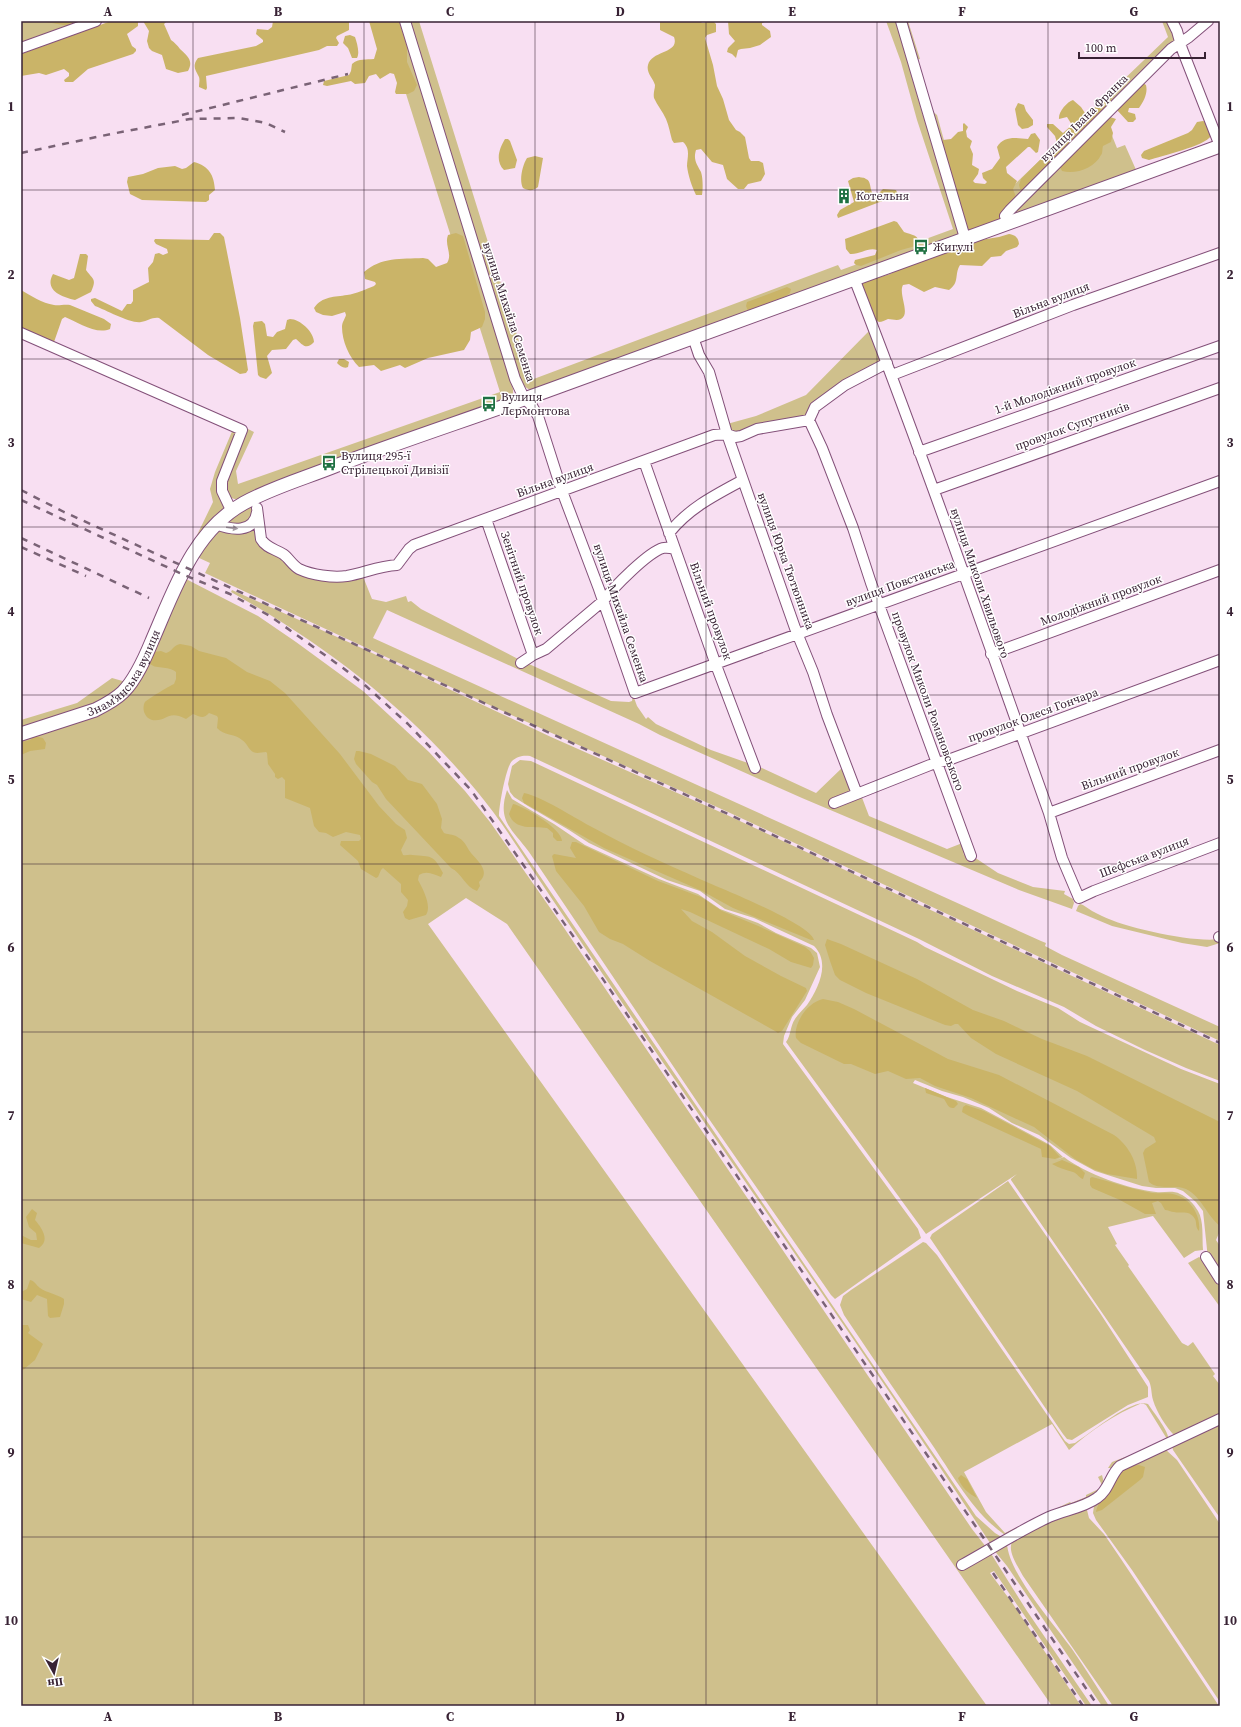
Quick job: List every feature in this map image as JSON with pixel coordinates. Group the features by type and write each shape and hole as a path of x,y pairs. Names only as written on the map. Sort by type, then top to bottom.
{"street":[{"path":"21,48 96,21"},
{"name":"вулиця Михайла Семенка","path":"405,21 515,379 524,398 532,406 538,416 562,491 635,693"},
{"path":"900,21 965,238"},
{"path":"1172,21 1220,146"},
{"name":"вулиця Івана Франка","path":"1008,223 1005,216 1010,210 1167,53 1208,21"},
{"name":"Знам'янська вулиця","path":"21,734 96,710 122,693 129,685 145,657 186,567 201,541 231,510 257,502 373,452 493,411 524,398 1220,146"},
{"name":"Вільна вулиця","path":"892,375 1073,305 1220,252"},
{"name":"вулиця Миколи Хвильового","path":"854,278 892,375 934,490 962,574 1049,813 1062,858 1079,898"},
{"path":"21,333 242,430 222,481 222,492 231,510"},
{"name":"вулиця Юрка Тютюнника","path":"693,337 699,355 709,372 727,434 743,480 857,794"},
{"name":"1-й Молодіжний провулок","path":"919,452 1220,346"},
{"path":"809,420 815,407 845,385 887,363"},
{"name":"провулок Супутників","path":"934,490 1220,388"},
{"name":"Вільна вулиця","path":"257,502 261,539 266,546 283,554 299,569 336,577 347,576 382,566 397,565 409,549 414,545 714,435 727,434 735,437 742,436 757,429 809,420"},
{"name":"провулок Миколи Романовського","path":"809,420 816,431 831,470 971,856"},
{"name":"Вільний провулок","path":"644,461 716,665 755,768"},
{"path":"669,533 683,516 743,480"},
{"name":"вулиця Повстанська","path":"635,693 716,665 1220,481"},
{"path":"216,524 234,530 248,527 254,520 257,502"},
{"name":"Зенітний провулок","path":"486,519 533,654"},
{"path":"521,663 533,654 546,649 603,601 638,565 657,550 664,547 675,549"},
{"name":"Молодіжний провулок","path":"991,654 1220,570"},
{"name":"провулок Олеся Гончара","path":"834,803 937,763 1220,660"},
{"name":"Вільний провулок","path":"1049,813 1220,750"},
{"name":"Шефська вулиця","path":"1079,898 1220,843"},
{"path":"1206,1257 1220,1279"},
{"path":"962,1565 1049,1517 1077,1508 1096,1499 1106,1490 1115,1470 1120,1466 1220,1419"}],"shaded area":[{"path":"21,21 88,21 21,45"},
{"path":"40,21 86,21 69,26"},
{"path":"111,21 138,21 138,26 127,34 132,46 136,49 133,54 88,69 73,82 65,82 64,80 69,76 69,73 64,69 46,75 39,73 21,76 21,54"},
{"path":"143,21 167,21 164,24 171,40 189,58 190,67 188,71 178,73 166,69 162,55 152,51 149,48 147,41 149,31"},
{"path":"273,21 349,21 349,30 337,36 336,38 339,43 337,46 327,46 319,50 206,76 206,90 199,87 199,78 195,70 196,61 198,58 256,46 263,42 263,40 256,34 257,29 268,30 272,27"},
{"path":"369,21 399,21 407,47 407,62 417,85 414,91 408,94 396,94 397,83 394,74 390,73 380,79 376,74 369,76 365,83 355,84 351,81 327,86 323,85 324,81 349,75 352,64 355,62 374,59 377,49"},
{"path":"383,21 401,21 513,389 513,397 238,500 228,497 225,482 248,429 254,432 236,471 238,484 500,392"},
{"path":"410,21 419,21 531,380 838,265 841,270 953,229 917,120 901,62 886,21 896,21 921,109 959,228 959,235 534,390 528,389 523,384 520,377"},
{"path":"660,21 697,21 703,23 713,21 716,24 716,32 707,35 705,38 713,65 717,86 723,99 729,120 736,130 745,137 749,158 751,161 759,161 763,163 765,174 761,181 748,184 744,189 738,189 727,179 723,165 712,162 701,149 696,150 695,159 701,172 703,187 702,195 696,195 690,181 687,166 687,148 683,142 674,143 672,140 666,119 654,98 655,85 648,71 648,65 651,60 673,46 675,42 674,37 660,30"},
{"path":"728,21 767,21 762,23 762,25 770,31 771,37 760,45 738,50 736,58 727,52 728,48 735,41 729,34"},
{"path":"904,21 908,21 920,59 916,60"},
{"path":"1162,21 1169,21 1178,42 1003,220 969,230 967,229 931,110 937,115 965,217 988,210 1168,37"},
{"path":"350,35 356,39 358,51 357,58 352,58 348,48 343,43 345,36"},
{"path":"1143,83 1146,85 1145,97 1139,108 1129,108 1128,112 1135,114 1136,119 1133,122 1128,122 1117,110"},
{"path":"1108,98 1111,102 1034,178 1023,191 1020,189 1019,185 1021,179 1057,143 1055,136 1047,127 1047,124 1053,124 1063,133 1072,125 1067,117 1059,119 1061,110 1068,103 1073,100 1081,107 1087,116"},
{"path":"1018,103 1024,105 1026,111 1033,120 1033,125 1028,128 1022,129 1018,125 1015,109"},
{"path":"1110,117 1116,119 1111,127 1113,133 1111,142 1103,146 1102,153 1098,160 1089,167 1078,171 1062,171 1060,167"},
{"path":"1105,118 1117,148 1125,145 1137,172 1013,218 1010,213"},
{"path":"1197,122 1206,122 1211,136 1207,140 1192,147 1149,160 1142,158 1141,155 1144,151 1188,133"},
{"path":"964,123 968,127 966,131 967,137 972,141 970,147 973,154 972,165 979,169 978,174 973,181 975,183 985,184 987,182 983,178 982,173 992,169 1000,158 997,147 1003,141 1011,138 1028,139 1031,134 1035,133 1040,140 1038,152 1036,153 1028,147 1006,167 1007,173 1017,181 1013,189 1016,197 1000,220 972,230 969,230 966,225 942,143 943,140 951,139 958,132 963,131"},
{"path":"505,139 510,141 517,160 515,168 504,170 500,163 499,155"},
{"path":"535,156 543,158 538,187 533,190 529,190 523,188 521,181 522,173 527,158"},
{"path":"194,162 207,169 212,176 215,190 209,195 209,200 206,202 142,200 130,194 127,182 128,177 143,174 158,168 175,166 182,169"},
{"path":"859,177 868,180 871,191 874,195 883,189 896,190 898,195 838,218 837,215 840,210 854,202 848,181"},
{"path":"894,221 897,222 904,232 917,237 919,245 901,250 861,266 856,265 854,263 855,260 875,255 877,250 874,249 850,254 846,249 845,239"},
{"path":"214,233 220,233 224,237 240,318 248,370 246,373 240,374 208,355 159,318 141,322 131,321 95,306 91,301 91,299 95,298 122,311 127,304 131,304 133,301 133,290 149,282 148,268 153,262 155,254 159,253 163,255 168,253 167,249 156,244 154,241 155,239 209,240"},
{"path":"456,233 463,236 485,312 485,319 482,327 471,332 470,340 464,350 428,358 405,368 400,365 381,371 374,365 359,367 349,354 343,338 342,324 346,315 345,312 332,316 323,315 316,312 314,308 325,299 354,294 374,286 376,284 375,282 365,279 364,272 384,261 423,258 428,259 436,267 447,263 449,260 447,242 448,235"},
{"path":"1009,234 1017,238 1019,244 1017,247 1006,251 1001,256 991,257 982,266 960,265 955,284 949,290 935,287 924,292 909,284 903,285 902,293 905,308 904,316 899,320 888,319 879,322 873,318 861,283 890,274 905,266 941,253 965,248 980,240"},
{"path":"80,254 86,254 88,256 86,270 94,284 91,292 75,300 64,297 55,292 52,288 51,280 53,274 69,280 74,278"},
{"path":"787,287 791,289 790,293 786,296 748,311 746,306 747,302"},
{"path":"21,290 45,303 70,305 104,319 111,324 110,329 93,329 65,317 62,319 54,342 21,331"},
{"path":"290,319 298,321 306,327 312,334 314,342 309,346 304,346 296,339 293,340 286,349 272,350 267,356 272,373 266,379 260,377 258,375 253,326 254,322 262,321 265,324 267,336 273,337 277,332 285,329 287,320"},
{"path":"870,330 880,359 879,363 807,417 741,434 730,432 727,424 756,416 806,395"},
{"path":"339,359 344,359 349,362 347,368 337,363"},
{"path":"233,429 237,433 220,480 224,504 223,512 184,562 213,502 210,489 215,472"},
{"path":"252,505 259,541 298,570 362,574 372,599 386,602 406,596 408,602 411,601 421,609 520,660 611,701 629,702 632,701 633,695 637,706 646,719 648,717 656,724 711,750 762,768 816,793 844,766 861,795 869,816 947,849 965,842 965,853 963,854 977,859 998,873 1033,887 1065,891 1064,894 1073,899 1074,903 1072,909 1019,890 802,798 660,735 639,724 387,610 373,638 1046,943 1045,946 1062,955 1220,1027 1220,1041 728,812 496,708 205,573 210,563 197,557 226,520"},
{"path":"186,579 258,616 363,691 429,752 465,791 490,822 560,922 972,1529 990,1552 1027,1611 1092,1706 1086,1706 994,1571 990,1573 1013,1604 1081,1706 1052,1706 507,924 466,898 428,924 987,1706 21,1706 21,738 90,716 148,659"},
{"path":"232,590 355,645 551,737 727,815 1220,1045 1220,1081 1145,1050 1096,1026 1064,1007 992,976 919,939 530,756 523,756 514,759 507,771 499,816 976,1516 995,1533 1005,1539 992,1546 877,1374 512,839 475,789 449,759 421,731 362,679 299,633 231,592"},
{"path":"180,644 191,646 199,651 226,658 247,672 270,681 285,693 340,754 379,806 396,824 405,830 407,838 401,850 403,855 424,856 434,859 437,862 443,873 441,877 427,873 419,875 418,880 428,907 426,915 409,920 405,918 403,912 407,906 408,900 401,892 401,884 383,868 376,878 361,869 358,861 340,845 341,841 359,841 361,839 360,835 346,832 333,837 326,833 319,832 314,826 310,808 285,798 285,780 282,777 278,779 275,777 275,774 268,764 267,753 253,752 244,741 236,736 220,731 217,728 217,716 209,713 202,717 193,714 186,719 180,716 171,715 157,720 152,720 147,717 144,713 145,702 174,684 176,679 176,672 173,670 149,663 154,652 161,651 166,653"},
{"path":"112,678 126,682 104,701 21,730 21,720 77,703"},
{"path":"34,736 43,738 46,743 45,749 30,751 21,755 21,742 30,740"},
{"path":"356,751 371,754 395,766 408,780 422,784 437,804 442,819 441,828 444,833 461,839 480,863 484,874 479,882 480,886 477,891 469,886 455,870 451,868 386,799 377,785 372,782 356,764 354,759"},
{"path":"520,760 531,761 917,942 1017,991 1058,1008 1080,1022 1181,1069 1220,1084 1220,1231 1216,1240 1220,1246 1220,1275 1208,1259 1203,1211 1196,1202 1183,1191 1175,1188 1142,1186 1095,1171 1071,1158 1039,1135 1012,1123 989,1108 915,1080 913,1083 947,1097 981,1108 1041,1140 1050,1145 1063,1157 1056,1160 1064,1157 1095,1175 1108,1180 1133,1188 1156,1192 1177,1193 1192,1203 1200,1215 1203,1250 1195,1251 1184,1258 1153,1216 1108,1227 1117,1244 1115,1245 1129,1265 1128,1266 1182,1343 1188,1346 1193,1342 1215,1374 1213,1376 1220,1385 1220,1416 1175,1436 1162,1420 1157,1410 1149,1381 1011,1180 1017,1174 926,1234 786,1042 793,1022 807,1005 819,984 822,960 814,946 754,918 725,909 700,891 667,880 589,843 528,806 514,797 510,792 508,784 512,766"},
{"path":"507,790 512,799 554,824 585,845 659,879 698,894 720,909 758,923 776,933 811,948 817,953 820,967 805,1000 792,1017 784,1036 783,1044 918,1229 921,1238 835,1299 831,1295 700,1106 529,852 511,830 505,817 504,809 504,801"},
{"path":"524,793 548,802 645,854 782,916 809,933 814,940 733,908 702,891 604,848 524,803 522,798"},
{"path":"513,804 542,819 556,830 562,841 557,841 553,837 553,833 547,828 525,827 516,823 509,814"},
{"path":"572,842 576,842 658,881 701,897 722,911 805,947 810,951 814,958 811,968 791,962 769,949 681,909 692,921 712,932 745,956 806,988 807,991 782,1031 778,1033 650,961 623,944 610,939 599,932 584,906 556,871 552,856 554,854 576,858 570,848"},
{"path":"1080,904 1113,921 1143,930 1194,939 1220,939 1220,943 1207,947 1182,943 1112,926 1076,911"},
{"path":"827,939 917,979 973,1010 1004,1021 1042,1039 1087,1056 1220,1122 1220,1226 1211,1217 1196,1196 1191,1192 1177,1187 1157,1186 1149,1182 1143,1153 1145,1149 1156,1142 1154,1137 1077,1091 996,1054 971,1038 958,1024 951,1026 945,1025 866,993 840,980 835,975 830,961 825,945"},
{"path":"823,999 838,1002 854,1009 948,1059 999,1075 1114,1135 1124,1144 1131,1154 1136,1166 1137,1179 1107,1174 1093,1169 1075,1159 1034,1127 971,1098 935,1086 920,1078 906,1079 888,1071 875,1074 851,1064 844,1064 801,1043 796,1038 799,1020 812,1004"},
{"path":"925,1088 956,1101 958,1104 954,1108 950,1108 944,1099 926,1093"},
{"path":"966,1105 984,1111 1050,1146 1060,1157 1055,1159 1042,1157 1041,1149 962,1112 963,1107"},
{"path":"1062,1160 1079,1167 1085,1173 1083,1179 1073,1172 1052,1164"},
{"path":"1092,1177 1152,1193 1173,1194 1184,1198 1195,1210 1199,1220 1199,1231 1195,1219 1190,1214 1165,1210 1158,1201 1152,1203 1156,1214 1145,1214 1120,1200 1092,1188 1090,1185 1090,1178"},
{"path":"1008,1181 1100,1313 1148,1387 1148,1397 1128,1405 1072,1440 1067,1439 1063,1434 930,1238 932,1234"},
{"path":"32,1209 37,1213 35,1220 40,1226 45,1237 43,1245 39,1248 21,1243 21,1235 31,1240 37,1240 36,1233 29,1227 26,1217"},
{"path":"923,1242 926,1243 937,1255 1065,1441 1069,1444 1075,1443 1085,1436 1069,1450 1052,1424 964,1472 986,1512 1005,1533 1070,1502 1071,1503 1086,1497 1086,1495 1103,1487 1098,1477 1102,1475 1105,1487 1101,1493 1090,1500 1050,1515 1014,1533 1005,1535 983,1516 964,1493 844,1315 840,1305 843,1296"},
{"path":"1199,1257 1206,1261 1220,1282 1220,1307 1188,1263"},
{"path":"30,1280 43,1290 64,1299 60,1317 50,1318 48,1316 47,1299 37,1295 31,1302 21,1299 21,1292 27,1289"},
{"path":"21,1325 28,1325 30,1330 28,1333 43,1344 35,1360 23,1370 21,1369"},
{"path":"1141,1404 1122,1412 1087,1435 1121,1411"},
{"path":"1143,1404 1148,1404 1167,1432 1169,1441 1112,1468 1108,1468 1112,1462 1157,1445 1167,1439 1146,1405"},
{"path":"1220,1422 1220,1518 1173,1450 1172,1446"},
{"path":"1165,1449 1177,1460 1220,1524 1220,1702 1132,1570 1096,1520 1093,1513 1094,1506 1115,1475 1125,1466"},
{"path":"1139,1465 1145,1467 1143,1477 1102,1510 1096,1512 1097,1507 1104,1495 1118,1476 1127,1468"},
{"path":"961,1475 967,1479 977,1498 963,1487 958,1478"},
{"path":"1083,1508 1087,1510 1089,1518 1104,1534 1219,1706 1113,1706 1023,1576 1012,1554 1011,1544 1013,1540 1035,1527"},
{"path":"1007,1543 1009,1555 1023,1583 1072,1649 1109,1706 1102,1706 1007,1566 993,1549"}],"railway":[{"path":"182,115 348,74"},
{"path":"21,153 190,119 239,118 266,123 285,132"},
{"path":"21,490 64,512 728,814 1220,1043"},
{"path":"21,500 182,574 230,594 270,616 366,686 408,724 471,790 594,966 1098,1706"},
{"path":"21,538 149,598"},
{"path":"21,547 86,576"},
{"path":"993,1573 1083,1706"}],"place":[{"name":"Котельня","path":"844,196"},
{"name":"Жигулі","path":"921,247"},
{"name":"Вулиця Лєрмонтова","path":"489,404"},
{"name":"Вулиця 295-ї Стрілецької Дивізії","path":"329,463"}]}
